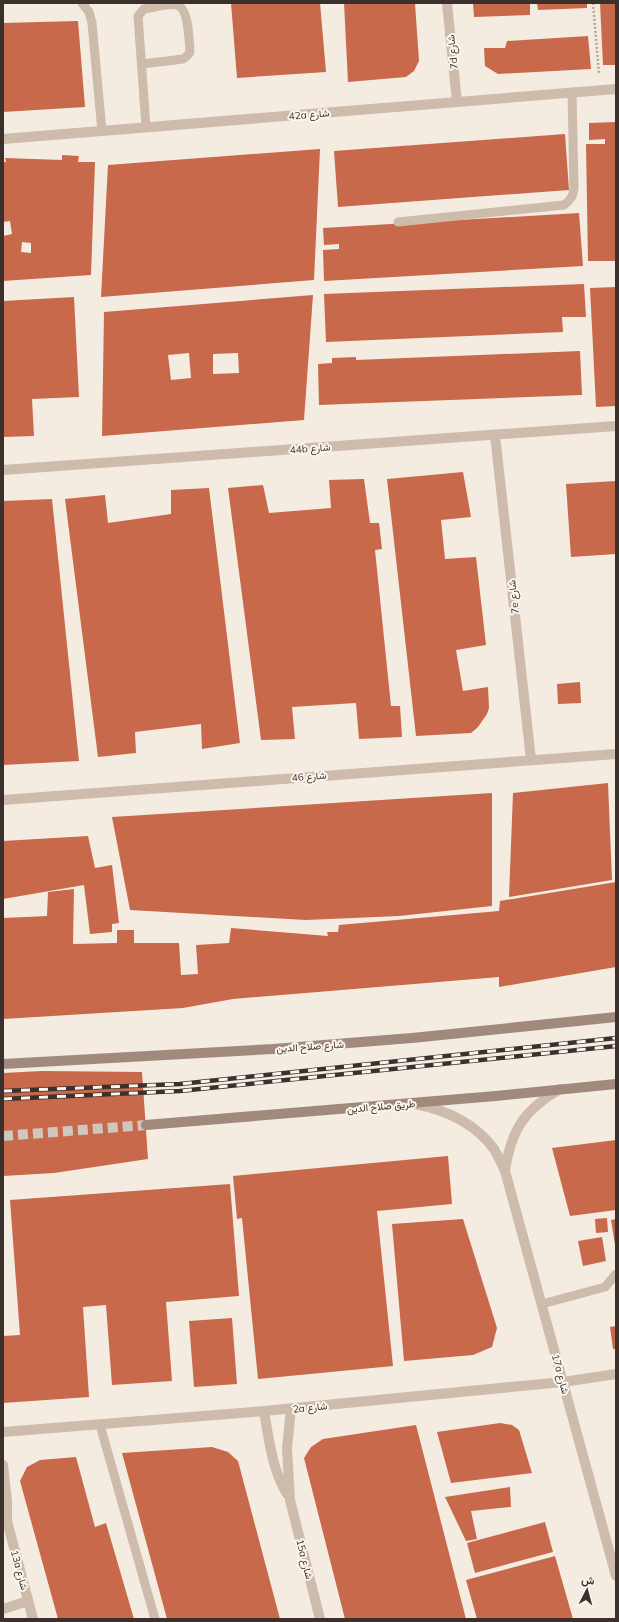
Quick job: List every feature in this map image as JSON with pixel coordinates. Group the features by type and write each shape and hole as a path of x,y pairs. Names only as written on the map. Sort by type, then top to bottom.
{"main road":[{"name":"شارع صلاح الدين","path":"3,1064 273,1049 412,1038 616,1017"},
{"name":"طريق صلاح الدين","path":"146,1125 411,1104 616,1084"}],"street":[{"name":"7d شارع","path":"447,3 457,102"},
{"name":"42a شارع","path":"3,139 616,88"},
{"name":"44b شارع","path":"3,470 616,426"},
{"name":"7e شارع","path":"495,435 531,760"},
{"name":"شارع 46","path":"3,800 616,754"},
{"name":"17a شارع","path":"505,1171 508,1151 523,1120 542,1100 560,1089"},
{"name":"17a شارع","path":"411,1104 435,1108 458,1117 478,1131 494,1150 505,1171 616,1576"},
{"name":"2a شارع","path":"3,1432 264,1411 563,1382 616,1374"},
{"name":"15a شارع","path":"291,1408 287,1448 287,1472 290,1500 320,1619"},
{"name":"15a شارع","path":"264,1411 273,1462 277,1475 290,1500"},
{"name":"13a شارع","path":"3,1465 7,1502 5,1518 33,1619"},
{"path":"3,1609 28,1601"}],"lane":[{"path":"82,3 89,12 92,23 102,131"},
{"path":"142,64 178,60 187,56 190,52 186,15 181,7 177,5 144,9 138,16 146,127"},
{"path":"398,222 564,205 570,201 574,188 572,92"},
{"path":"542,1304 605,1286 616,1274"},
{"path":"100,1425 155,1619"}],"path":[{"path":"593,3 600,90"}],"building":[{"path":"231,3 320,3 326,72 237,78"},
{"path":"344,3 415,3 419,61 414,71 406,77 348,82"},
{"path":"473,3 530,3 530,15 474,17"},
{"path":"537,3 587,3 587,8 538,10"},
{"path":"600,3 616,3 616,65 603,65"},
{"path":"78,21 85,107 3,112 3,23"},
{"path":"588,36 591,69 498,74 485,66 484,48 505,48 507,41"},
{"path":"616,122 616,261 588,261 586,144 605,144 605,139 589,140 589,123"},
{"path":"565,134 569,190 338,207 334,151"},
{"path":"320,149 314,280 101,297 108,165"},
{"path":"62,155 79,156 78,162 95,162 91,275 3,281 3,236 12,234 10,221 3,222 3,162 6,162 5,158 62,160","holes":["22,242 31,243 31,253 21,252"]},
{"path":"579,213 583,266 324,281 323,250 339,249 339,244 324,245 323,228"},
{"path":"584,284 586,317 562,317 563,332 326,342 324,294"},
{"path":"616,287 616,406 596,407 590,288"},
{"path":"313,295 304,420 102,436 104,312","holes":["189,353 191,378 171,380 168,355","238,353 239,373 213,374 213,354"]},
{"path":"74,297 79,397 32,399 34,436 3,437 3,301"},
{"path":"580,351 582,395 319,405 318,364 332,363 332,358 356,357 356,360"},
{"path":"463,472 471,517 441,520 445,559 476,557 486,645 456,650 463,691 488,687 489,708 487,714 478,727 471,733 416,736 387,479"},
{"path":"364,479 370,523 379,523 382,549 375,550 391,706 400,706 402,737 359,739 356,703 292,707 295,739 261,740 228,488 263,485 269,513 331,508 329,480"},
{"path":"616,481 616,554 571,557 566,484"},
{"path":"209,488 240,743 202,749 201,724 135,732 136,753 98,757 65,499 105,495 108,523 171,514 171,490"},
{"path":"52,499 79,761 3,765 3,501"},
{"path":"580,682 581,703 558,704 557,684"},
{"path":"608,783 612,880 509,897 513,793"},
{"path":"492,793 492,906 399,916 306,920 130,910 112,817"},
{"path":"88,836 95,868 112,865 119,923 112,924 112,932 90,934 84,885 3,899 3,841"},
{"path":"616,882 616,967 499,987 499,977 233,999 183,1008 3,1019 3,918 47,916 48,892 74,889 73,944 117,943 117,930 134,930 134,943 179,943 181,975 198,974 196,945 229,943 231,928 328,936 327,932 338,932 339,925 499,911 500,901"},
{"path":"42,1071 142,1072 148,1159 54,1173 3,1176 3,1073"},
{"path":"616,1140 616,1210 570,1216 552,1148"},
{"path":"448,1156 452,1204 377,1211 393,1366 258,1379 242,1218 237,1219 233,1176"},
{"path":"230,1184 239,1296 166,1302 172,1381 112,1385 106,1305 83,1307 89,1397 3,1403 3,1336 20,1335 10,1200"},
{"path":"607,1218 608,1232 596,1233 595,1219"},
{"path":"463,1219 497,1328 492,1347 473,1355 404,1361 392,1224"},
{"path":"616,1219 616,1245 615,1245 611,1220"},
{"path":"602,1237 606,1261 583,1266 578,1241"},
{"path":"232,1318 237,1384 194,1387 189,1321"},
{"path":"616,1326 616,1349 613,1349 610,1327"},
{"path":"500,1423 512,1425 519,1430 532,1473 451,1483 437,1432"},
{"path":"416,1425 466,1619 345,1619 304,1458 311,1447 323,1439"},
{"path":"212,1447 228,1452 238,1461 280,1619 167,1619 122,1453"},
{"path":"76,1457 95,1527 106,1523 134,1619 58,1619 20,1481 27,1467 40,1460"},
{"path":"510,1487 511,1507 471,1511 477,1539 466,1541 445,1497"},
{"path":"545,1522 553,1552 475,1573 467,1543"},
{"path":"555,1556 573,1619 477,1619 466,1580"}],"tunnel":[{"path":"3,1136 146,1125"}],"railway":[{"path":"3,1091 180,1084 616,1038"},
{"path":"3,1099 180,1091 616,1046"}]}
